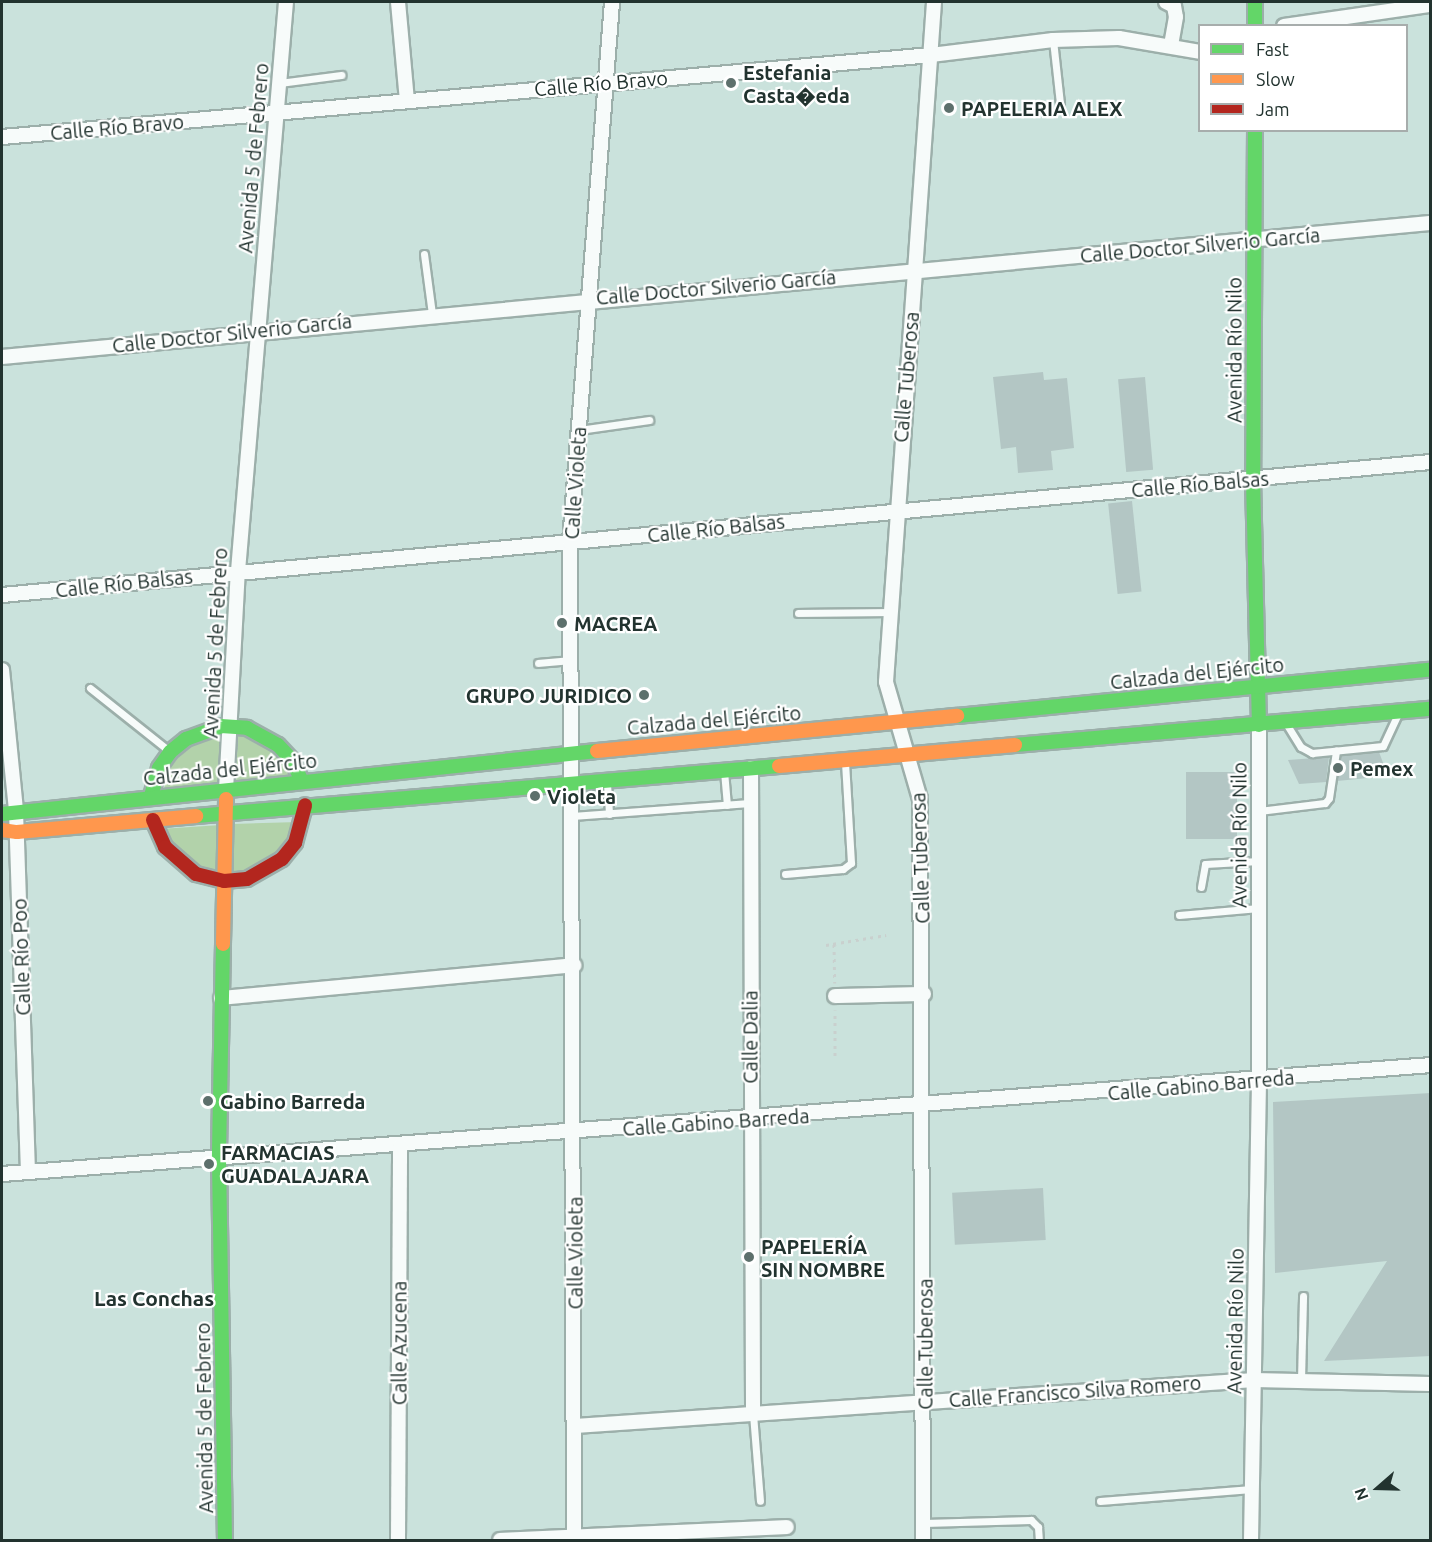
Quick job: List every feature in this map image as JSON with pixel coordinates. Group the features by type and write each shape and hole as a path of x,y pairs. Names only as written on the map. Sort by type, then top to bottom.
{"main road":[{"path":"1255,2 1255,24"},
{"name":"Avenida Río Nilo","path":"1255,132 1253,480 1256,686 1259,725"},
{"name":"Calzada del Ejército","path":"2,814 151,796 572,753 1431,670"},
{"path":"2,830 17,832 225,812 909,756 1431,709"},
{"path":"151,796 159,768 170,752 203,730 230,726 263,735 278,745 292,759 302,782"},
{"name":"Avenida 5 de Febrero","path":"225,1540 219,1161 226,790"},
{"path":"153,820 165,847 179,863 196,874 224,881 247,879 282,859 295,843 305,806"}],"street":[{"name":"Avenida 5 de Febrero","path":"226,790 238,571 286,2"},
{"path":"398,2 407,101"},
{"name":"Calle Violeta","path":"574,1539 575,1133 570,542 612,2"},
{"name":"Calle Tuberosa","path":"923,1540 924,994 920,799 886,682 896,511 934,2"},
{"path":"1166,2 1174,6 1176,17 1171,45"},
{"path":"1298,24 1431,5"},
{"name":"Calle Río Bravo","path":"2,137 931,54 1053,40 1119,38 1171,45 1198,52"},
{"name":"Calle Doctor Silverio García","path":"2,357 258,330 915,269 1254,241 1431,223"},
{"name":"Calle Río Balsas","path":"2,595 238,571 1431,462"},
{"name":"Calle Río Poo","path":"2,670 16,811 28,1172"},
{"name":"Avenida Río Nilo","path":"1251,1540 1259,1080 1259,725"},
{"name":"Calle Dalia","path":"751,768 750,1119 753,1414"},
{"path":"221,998 574,965"},
{"path":"836,996 924,994"},
{"name":"Calle Gabino Barreda","path":"2,1174 219,1161 1431,1065"},
{"name":"Calle Azucena","path":"398,1540 400,1146"},
{"name":"Calle Francisco Silva Romero","path":"575,1426 1254,1380 1431,1384"},
{"path":"500,1540 574,1539 787,1527"}],"lane":[{"path":"1053,40 1060,104"},
{"path":"279,83 341,75"},
{"path":"424,254 432,314"},
{"path":"579,430 649,420"},
{"path":"798,613 890,612"},
{"path":"538,663 571,660"},
{"path":"90,688 170,752"},
{"path":"1286,723 1304,751 1336,751 1383,746 1398,713"},
{"path":"1259,811 1325,803 1329,798 1336,751"},
{"path":"784,874 843,869 851,863 845,760"},
{"path":"724,770 727,805"},
{"path":"606,781 609,814"},
{"path":"572,816 750,803"},
{"path":"1201,887 1202,868 1212,861 1259,861"},
{"path":"1179,915 1259,908"},
{"path":"1301,1380 1303,1296"},
{"path":"753,1414 760,1501"},
{"path":"1100,1501 1251,1489"},
{"path":"924,1523 1030,1520 1038,1527 1039,1540"}],"path":[{"path":"826,945 886,936"}],"green space":[{"path":"238,730 263,736 297,779 236,783"},
{"path":"212,737 222,738 220,787 164,793 166,772 187,747"},
{"path":"299,822 280,859 234,874 233,824"},
{"path":"221,825 222,875 191,867 160,829"}],"building":[{"path":"1043,372 1044,380 1067,378 1074,448 1051,451 1053,470 1018,473 1016,447 1001,449 993,377"},
{"path":"1145,377 1153,470 1126,472 1118,379"},
{"path":"1132,501 1142,592 1118,594 1108,504"},
{"path":"1379,752 1388,776 1337,781 1341,756"},
{"path":"1329,757 1326,782 1299,784 1288,760"},
{"path":"1186,772 1237,772 1237,839 1186,839"},
{"path":"1431,1093 1431,1356 1324,1361 1387,1261 1275,1273 1273,1102"},
{"path":"1043,1188 1046,1240 955,1245 952,1193"}],"traffic: fast":[{"path":"1255,2 1255,24"},
{"path":"1255,132 1253,480 1259,725"},
{"path":"957,716 1430,670"},
{"path":"1015,745 1430,709"},
{"path":"151,796 159,768 170,752 186,739 221,726 247,728 278,745 292,760 302,781"},
{"path":"2,814 597,751"},
{"path":"196,816 779,766"},
{"path":"223,944 219,1160 225,1540"}],"traffic: slow":[{"path":"597,751 957,716"},
{"path":"779,766 1015,745"},
{"path":"223,944 226,799"},
{"path":"2,830 17,832 196,816"}],"traffic: jam":[{"path":"153,820 165,847 196,874 224,881 247,879 282,859 295,843 305,805"}],"place":[{"name":"Estefania Casta�eda","path":"731,83"},
{"name":"PAPELERIA ALEX","path":"949,108"},
{"name":"MACREA","path":"562,623"},
{"name":"GRUPO JURIDICO","path":"644,695"},
{"name":"Pemex","path":"1338,768"},
{"name":"Violeta","path":"535,796"},
{"name":"Gabino Barreda","path":"208,1101"},
{"name":"FARMACIAS GUADALAJARA","path":"209,1164"},
{"name":"PAPELERÍA SIN NOMBRE","path":"749,1257"}],"district":[{"name":"Las Conchas","path":"154,1298"}]}
